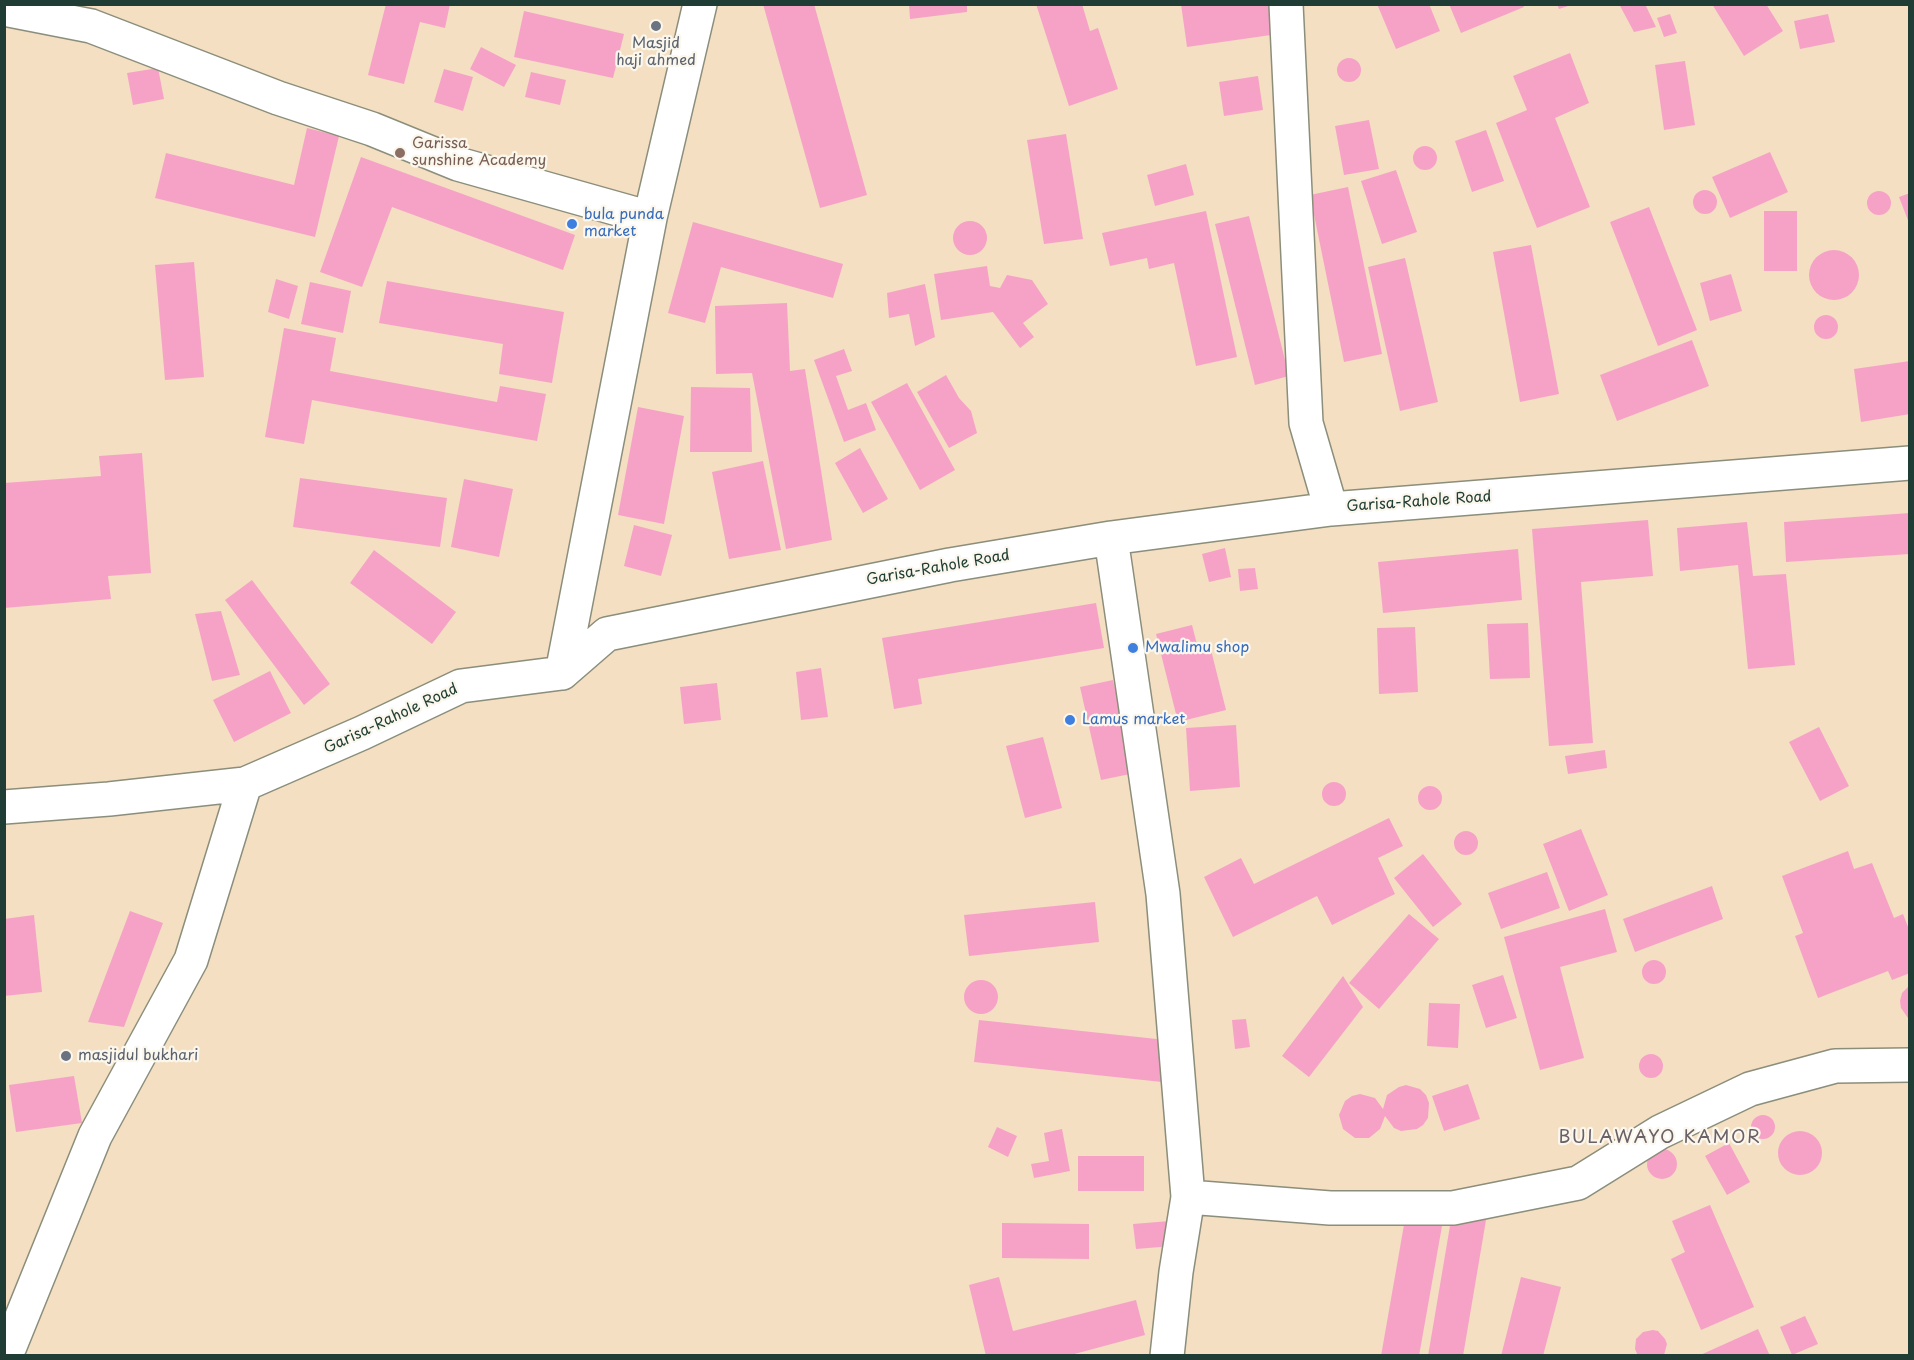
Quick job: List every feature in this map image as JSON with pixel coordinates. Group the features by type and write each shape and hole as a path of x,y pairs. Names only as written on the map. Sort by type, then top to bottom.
{"street":[{"path":"562,673 650,218 700,4"},
{"path":"1286,4 1306,423 1331,509"},
{"path":"4,9 91,26 278,98 372,129 458,164 650,218"},
{"name":"Garisa-Rahole Road","path":"4,807 109,799 245,784 362,733 461,686 562,673 607,634 927,569 1111,538 1331,509 1910,463"},
{"path":"1111,538 1163,894 1188,1197 1176,1272 1167,1356"},
{"path":"4,1355 10,1346 95,1136 191,960 245,784"},
{"path":"1188,1197 1330,1208 1452,1208 1578,1183 1660,1132 1750,1089 1835,1066 1910,1065"}],"building":[{"path":"386,4 450,4 445,28 420,22 404,84 368,75"},
{"path":"763,4 814,4 867,195 820,208"},
{"path":"909,4 967,4 967,12 910,19"},
{"path":"1036,4 1082,4 1090,31 1098,28 1118,89 1069,106"},
{"path":"1181,4 1274,4 1278,34 1187,47"},
{"path":"1377,4 1429,4 1440,31 1396,49"},
{"path":"1449,4 1523,4 1524,7 1461,33"},
{"path":"1557,4 1571,4 1571,5 1559,9"},
{"path":"1619,4 1645,4 1656,27 1634,32"},
{"path":"1712,4 1766,4 1783,31 1744,56"},
{"path":"524,11 624,34 613,78 514,57"},
{"path":"1670,14 1677,33 1664,37 1657,18"},
{"path":"1828,14 1835,42 1800,49 1794,21"},
{"path":"481,47 516,65 504,87 470,69"},
{"path":"1570,53 1589,103 1555,118 1590,207 1537,228 1496,123 1527,110 1513,76"},
{"path":"1349,58 1358,61 1361,70 1358,79 1349,82 1340,79 1337,70 1340,61"},
{"path":"1685,61 1695,125 1664,130 1655,65"},
{"path":"158,68 164,99 133,105 127,73"},
{"path":"444,69 473,77 463,111 434,102"},
{"path":"531,72 566,80 560,105 525,97"},
{"path":"1258,76 1263,110 1224,116 1219,82"},
{"path":"1369,120 1379,169 1344,175 1335,126"},
{"path":"307,128 339,136 315,237 155,198 166,153 294,185"},
{"path":"1486,130 1504,181 1472,192 1455,141"},
{"path":"1066,134 1083,239 1044,244 1027,140"},
{"path":"1425,146 1430,147 1436,153 1436,163 1430,169 1425,170 1420,169 1414,163 1413,158 1414,153 1420,147"},
{"path":"1770,152 1788,192 1730,218 1712,177"},
{"path":"361,157 575,235 563,270 392,207 362,287 320,272"},
{"path":"1186,164 1194,195 1155,206 1147,175"},
{"path":"1396,170 1417,232 1382,244 1361,181"},
{"path":"1348,187 1382,354 1344,362 1310,195"},
{"path":"1705,190 1710,191 1716,197 1716,207 1710,213 1705,214 1700,213 1694,207 1693,202 1694,197 1700,191"},
{"path":"1879,191 1884,192 1890,198 1890,208 1884,214 1879,215 1874,214 1868,208 1867,203 1868,198 1874,192"},
{"path":"1910,193 1910,223 1909,223 1899,197"},
{"path":"1649,207 1697,330 1658,346 1610,222"},
{"path":"1206,211 1237,357 1196,366 1174,263 1149,269 1147,258 1110,266 1102,233"},
{"path":"1764,211 1797,211 1797,271 1764,271"},
{"path":"1249,216 1289,376 1255,385 1215,224"},
{"path":"970,221 982,226 987,238 982,250 970,255 958,250 953,238 958,226"},
{"path":"693,222 843,264 833,298 721,267 705,323 668,313"},
{"path":"1531,245 1559,394 1520,402 1493,252"},
{"path":"1829,250 1839,250 1852,257 1859,270 1859,280 1852,293 1839,300 1829,300 1820,296 1813,289 1809,280 1809,270 1813,261 1820,254"},
{"path":"1405,258 1438,402 1400,411 1368,267"},
{"path":"194,262 204,377 165,380 155,265"},
{"path":"987,266 990,286 1000,288 1007,275 1032,280 1048,304 1023,323 1034,337 1020,348 993,312 941,320 934,274"},
{"path":"1731,274 1742,311 1710,321 1700,283"},
{"path":"276,279 298,286 289,319 268,312"},
{"path":"387,281 564,312 552,383 499,374 503,344 379,323"},
{"path":"310,282 351,291 343,333 301,324"},
{"path":"925,284 935,337 915,346 909,314 889,318 887,293"},
{"path":"787,303 790,371 805,369 832,540 786,549 752,373 716,374 715,306"},
{"path":"1826,315 1831,316 1837,322 1837,332 1831,338 1826,339 1821,338 1815,332 1814,327 1815,322 1821,316"},
{"path":"284,328 336,338 330,371 497,402 500,386 546,394 537,441 312,400 304,444 265,437"},
{"path":"1692,340 1709,386 1617,421 1600,375"},
{"path":"844,349 852,371 836,376 848,410 866,403 876,430 844,442 814,360"},
{"path":"1910,361 1910,414 1861,422 1854,369"},
{"path":"946,375 959,398 971,411 977,433 949,448 917,392"},
{"path":"907,383 955,470 920,490 871,402"},
{"path":"691,387 750,388 752,452 690,452"},
{"path":"638,407 684,416 664,524 618,515"},
{"path":"860,448 888,499 863,513 835,463"},
{"path":"142,453 151,573 108,576 111,599 4,608 4,483 101,476 99,456"},
{"path":"763,461 781,550 729,559 712,472"},
{"path":"300,478 447,498 440,547 293,527"},
{"path":"464,479 513,489 499,557 451,547"},
{"path":"1910,513 1910,554 1786,562 1784,522"},
{"path":"1648,520 1653,576 1581,582 1593,743 1549,746 1532,529"},
{"path":"1747,522 1753,576 1786,574 1795,665 1748,669 1738,565 1680,571 1677,528"},
{"path":"634,525 672,535 661,576 624,566"},
{"path":"1225,548 1231,577 1209,582 1202,554"},
{"path":"1518,549 1522,600 1383,613 1378,562"},
{"path":"374,550 456,612 432,644 350,583"},
{"path":"1255,568 1258,589 1240,591 1238,569"},
{"path":"252,580 330,684 304,705 225,600"},
{"path":"1096,603 1104,648 918,679 922,704 894,709 882,638"},
{"path":"221,611 240,675 212,681 195,614"},
{"path":"1528,623 1530,678 1490,679 1487,624"},
{"path":"1192,625 1199,652 1211,650 1226,710 1178,722 1156,634"},
{"path":"1415,627 1418,692 1379,694 1377,628"},
{"path":"821,668 828,717 801,720 796,672"},
{"path":"270,671 291,713 234,742 213,700"},
{"path":"1113,680 1135,773 1101,780 1080,687"},
{"path":"717,683 721,720 684,724 680,687"},
{"path":"1236,725 1240,787 1190,791 1186,728"},
{"path":"1819,727 1849,786 1820,801 1789,742"},
{"path":"1043,737 1062,808 1025,818 1006,746"},
{"path":"1605,750 1607,768 1568,774 1565,756"},
{"path":"1334,782 1339,783 1345,789 1345,799 1339,805 1334,806 1329,805 1323,799 1322,794 1323,789 1329,783"},
{"path":"1430,786 1435,787 1441,793 1441,803 1435,809 1430,810 1425,809 1419,803 1418,798 1419,793 1425,787"},
{"path":"1389,818 1403,846 1378,858 1395,894 1332,925 1317,896 1233,937 1204,877 1241,858 1254,884"},
{"path":"1581,829 1608,895 1569,911 1543,844"},
{"path":"1466,831 1471,832 1477,838 1477,848 1471,854 1466,855 1461,854 1455,848 1454,843 1455,838 1461,832"},
{"path":"1848,851 1854,869 1872,863 1894,918 1903,914 1910,932 1910,973 1892,980 1888,971 1818,998 1795,936 1803,933 1782,876"},
{"path":"1423,854 1462,904 1433,927 1394,878"},
{"path":"1547,872 1560,908 1501,929 1488,893"},
{"path":"1712,886 1723,919 1635,952 1623,919"},
{"path":"1095,902 1099,942 969,956 964,915"},
{"path":"1605,909 1617,952 1560,967 1584,1058 1540,1070 1504,937"},
{"path":"130,911 163,923 124,1027 88,1022"},
{"path":"1409,914 1439,939 1379,1009 1349,983"},
{"path":"34,915 42,992 4,996 4,919"},
{"path":"1654,960 1663,963 1666,972 1663,981 1654,984 1645,981 1642,972 1645,963"},
{"path":"1503,975 1517,1018 1486,1028 1472,985"},
{"path":"1343,976 1363,1007 1309,1077 1282,1056"},
{"path":"981,980 993,985 998,997 993,1009 981,1014 969,1009 964,997 969,985"},
{"path":"1910,985 1910,1021 1901,1008 1900,1001 1902,993"},
{"path":"1429,1003 1460,1004 1458,1048 1427,1046"},
{"path":"1246,1019 1250,1047 1235,1049 1232,1020"},
{"path":"979,1020 1166,1040 1162,1082 974,1062"},
{"path":"1651,1054 1660,1057 1663,1066 1660,1075 1651,1078 1642,1075 1639,1066 1642,1057"},
{"path":"74,1076 82,1123 16,1132 9,1085"},
{"path":"1468,1084 1480,1119 1444,1131 1432,1096"},
{"path":"1406,1085 1420,1089 1426,1095 1429,1103 1428,1118 1423,1125 1417,1129 1401,1131 1394,1128 1385,1116 1380,1129 1369,1138 1355,1138 1343,1129 1339,1115 1345,1101 1352,1096 1360,1094 1375,1098 1383,1109 1387,1095"},
{"path":"1763,1115 1768,1116 1774,1122 1774,1132 1768,1138 1763,1139 1758,1138 1752,1132 1751,1127 1752,1122 1758,1116"},
{"path":"997,1127 1017,1136 1008,1157 988,1147"},
{"path":"1062,1129 1070,1171 1034,1178 1031,1164 1049,1161 1044,1133"},
{"path":"1800,1131 1809,1132 1816,1137 1821,1144 1821,1162 1816,1169 1809,1174 1800,1175 1791,1174 1784,1169 1779,1162 1778,1153 1779,1144 1784,1137 1791,1132"},
{"path":"1729,1143 1750,1182 1727,1195 1705,1156"},
{"path":"1662,1149 1673,1153 1677,1164 1673,1175 1662,1179 1651,1175 1647,1164 1651,1153"},
{"path":"1078,1156 1144,1156 1144,1191 1078,1191"},
{"path":"1710,1205 1754,1307 1701,1330 1671,1259 1685,1252 1672,1221"},
{"path":"1452,1214 1486,1220 1463,1356 1428,1356"},
{"path":"1405,1219 1442,1226 1419,1356 1381,1356"},
{"path":"1170,1221 1172,1246 1136,1249 1133,1224"},
{"path":"1002,1223 1089,1224 1089,1259 1002,1258"},
{"path":"999,1277 1013,1331 1136,1300 1145,1335 1067,1356 986,1356 969,1285"},
{"path":"1521,1277 1561,1287 1543,1356 1501,1356"},
{"path":"1805,1316 1818,1344 1792,1355 1780,1327"},
{"path":"1758,1329 1770,1356 1698,1356"},
{"path":"1658,1331 1665,1339 1667,1344 1664,1355 1638,1356 1635,1349 1636,1339 1643,1332"}],"place":[{"name":"Masjid haji ahmed","path":"656,26"},
{"name":"Garissa sunshine Academy","path":"400,153"},
{"name":"bula punda market","path":"572,224"},
{"name":"Mwalimu shop","path":"1133,648"},
{"name":"Lamus market","path":"1070,720"},
{"name":"masjidul bukhari","path":"66,1056"}],"district":[{"name":"BULAWAYO KAMOR","path":"1660,1138"}]}
